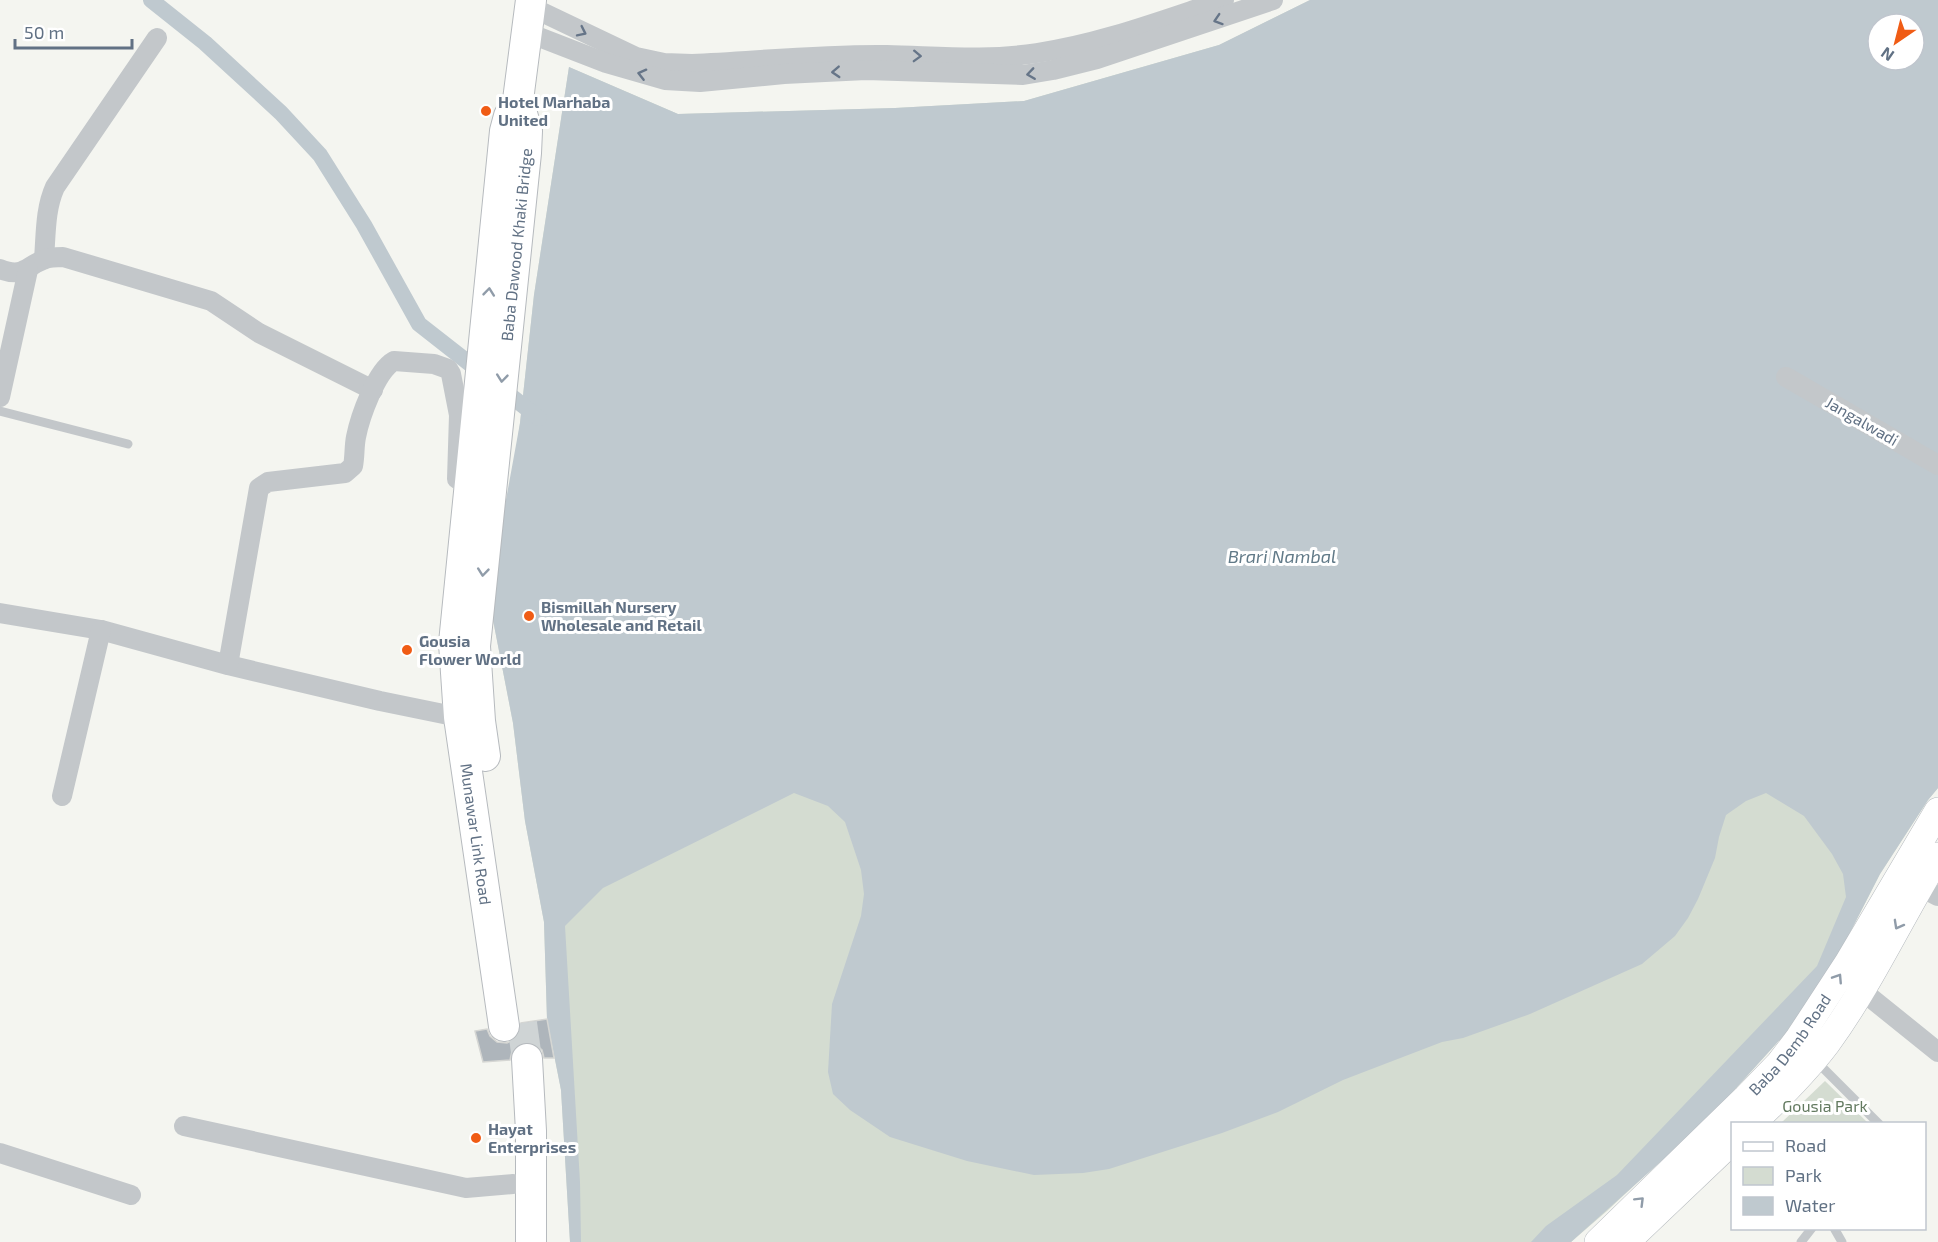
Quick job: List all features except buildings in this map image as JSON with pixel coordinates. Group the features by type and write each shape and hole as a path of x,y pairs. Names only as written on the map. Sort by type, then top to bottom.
{"main road":[{"name":"Baba Dawood Khaki Bridge","path":"461,649 514,152 509,116 518,100 529,13"},
{"name":"Munawar Link Road","path":"461,649 513,1024"},
{"path":"518,1060 522,1184 531,1242"},
{"path":"512,1242 522,1184"}],"street":[{"path":"529,13 636,73 665,80 700,82 784,74 866,70 1023,75 1053,70 1224,0"},
{"path":"529,13 636,57 664,63 692,64 885,55 1003,57 1131,39 1273,0"},
{"path":"44,259 47,213 55,187 157,38"},
{"path":"0,269 15,272 28,270 44,259 63,257 204,298 224,308 259,333 373,390"},
{"path":"0,397 28,270"},
{"path":"228,665 260,488 268,482 349,471 353,466 358,428 373,390 384,368 394,361 443,366 451,374 459,415 458,466 446,638 461,649"},
{"name":"Jangalwadi","path":"1786,376 1938,465"},
{"path":"0,613 101,630 228,665 380,701 470,719"},
{"path":"62,796 101,630"},
{"name":"Baba Demb Road","path":"1757,1115 1779,1064 1799,1038 1848,963 1919,886 1938,811"},
{"name":"Baba Demb Road","path":"1757,1115 1814,1059 1834,1033 1938,856"},
{"path":"1861,990 1938,1052"},
{"path":"184,1126 466,1188 522,1184"},
{"name":"Baba Demb Road","path":"1598,1242 1731,1136"},
{"path":"1626,1242 1731,1142"},
{"path":"0,1153 131,1195"}],"lane":[{"path":"0,411 128,444"},
{"path":"1814,1059 1877,1122"},
{"path":"1801,1242 1810,1230"}],"green space":[{"name":"Brari Nambal","path":"1310,0 1938,0 1938,788 1880,874 1838,956 1785,1034 1728,1097 1571,1242 570,1242 561,1090 547,1019 544,922 525,821 513,723 493,620 520,423 534,295 569,67 678,114 895,108 1024,101 1219,45"},
{"name":"Gousia Park","path":"1825,1081 1867,1122 1782,1122"}],"water":[{"name":"Brari Nambal","path":"1310,0 1938,0 1938,788 1880,874 1838,956 1785,1034 1728,1097 1675,1149 1571,1242 1531,1242 1546,1226 1617,1175 1817,966 1846,897 1843,874 1832,854 1804,816 1766,793 1746,801 1726,815 1715,858 1688,918 1675,936 1642,964 1530,1014 1463,1038 1442,1042 1343,1080 1278,1112 1222,1133 1109,1169 1083,1173 1034,1175 967,1161 890,1137 850,1110 833,1094 828,1072 832,1004 861,916 864,894 861,870 845,822 828,806 794,793 603,888 565,926 580,1182 581,1242 570,1242 561,1090 547,1019 544,922 525,821 513,723 493,620 503,516 520,423 534,295 569,67 678,114 895,108 1024,101 1219,45"}],"waterway":[{"path":"151,0 205,43 281,113 320,155 364,225 419,324 539,418"}],"tunnel":[{"path":"522,1023 527,1059"}],"place":[{"name":"Hotel Marhaba United","path":"486,111"},
{"name":"Bismillah Nursery Wholesale and Retail","path":"529,616"},
{"name":"Gousia Flower World","path":"407,650"},
{"name":"Hayat Enterprises","path":"476,1138"}]}
